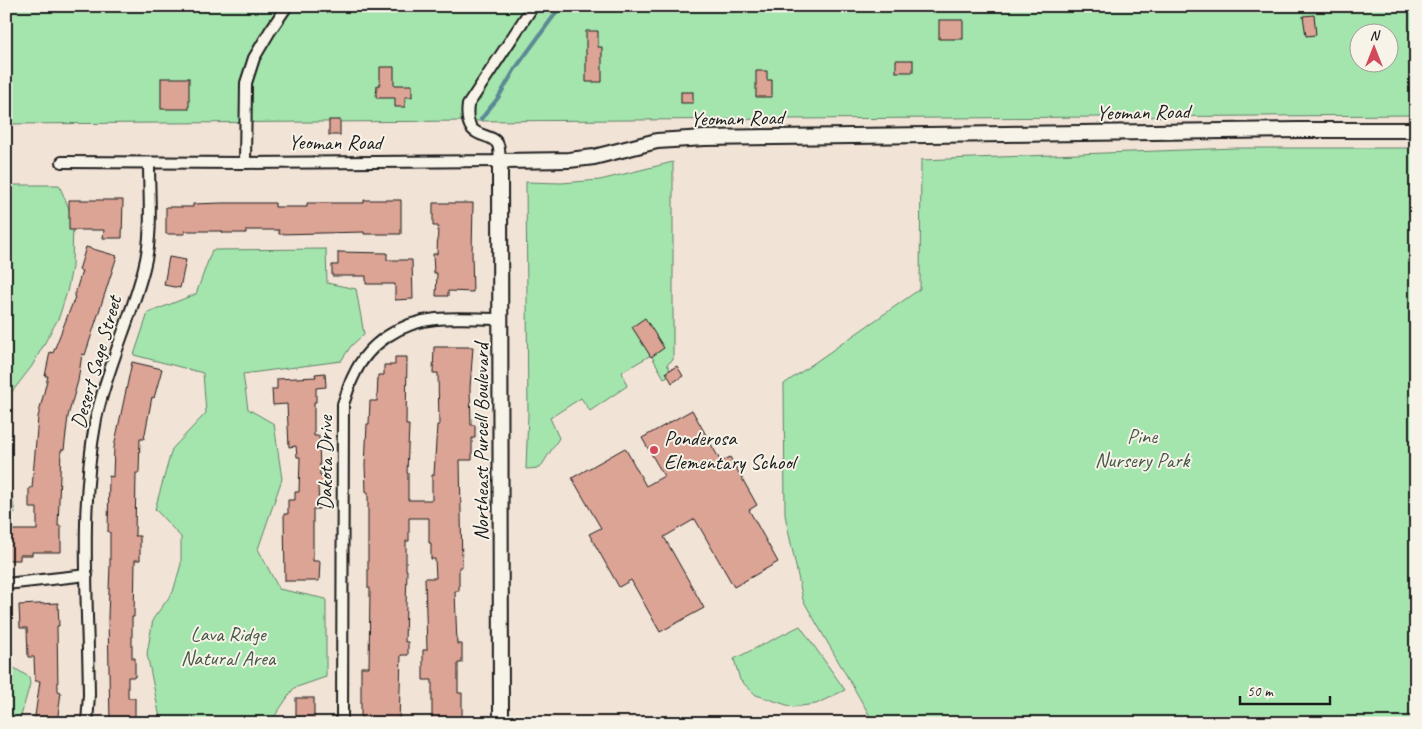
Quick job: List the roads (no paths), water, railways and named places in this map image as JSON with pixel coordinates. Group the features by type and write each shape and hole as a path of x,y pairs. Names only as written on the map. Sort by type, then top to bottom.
{"street":[{"path":"244,163 246,83 254,58 287,6"},
{"path":"500,161 499,146 495,140 481,136 470,126 467,116 468,105 533,6"},
{"name":"Yeoman Road","path":"62,162 500,161 594,158 657,141 704,138 1416,130"},
{"name":"Northeast Purcell Boulevard","path":"500,161 501,723"},
{"name":"Desert Sage Street","path":"87,723 90,695 86,513 90,457 107,376 144,269 148,250 149,163"},
{"name":"Dakota Drive","path":"342,723 344,404 354,374 369,350 398,330 420,322 436,319 501,320"},
{"path":"6,584 87,575"}],"waterway":[{"path":"481,119 498,98 515,69 561,6"}],"place":[{"name":"Ponderosa Elementary School","path":"654,450"}],"park label":[{"name":"Pine Nursery Park","path":"1142,448"},
{"name":"Lava Ridge Natural Area","path":"228,646"}]}
